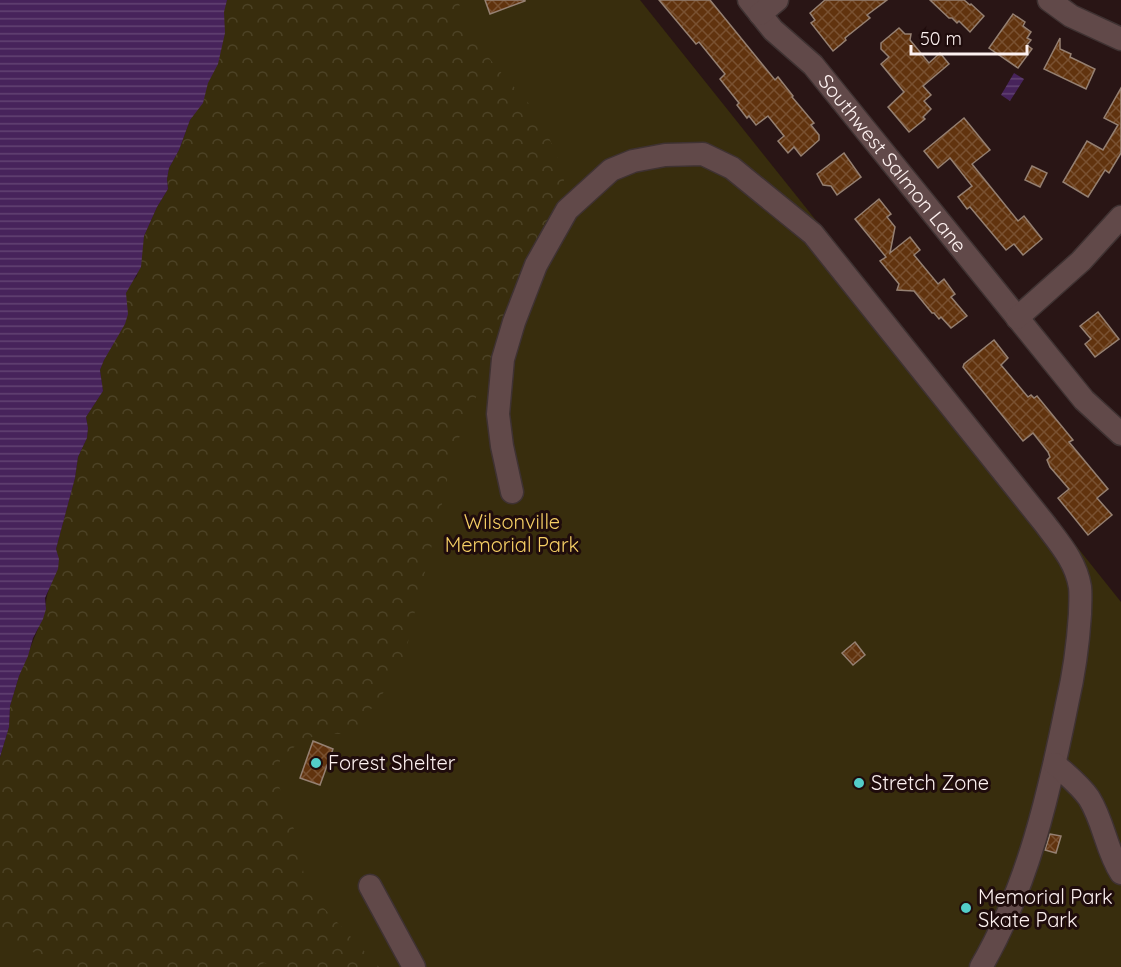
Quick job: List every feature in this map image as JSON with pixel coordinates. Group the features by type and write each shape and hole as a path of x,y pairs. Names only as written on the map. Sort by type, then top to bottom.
{"street":[{"path":"1049,0 1071,16 1121,39"},
{"name":"Southwest Salmon Lane","path":"762,5 773,30 813,66 1084,400 1121,434"},
{"path":"512,492 498,414 503,359 514,322 536,265 567,210 610,170 633,161 665,155 703,154 732,168 813,234 1069,556 1075,568 1080,589 1077,656 1055,764 1029,860 1010,908 981,967"},
{"path":"1017,318 1081,261 1121,216"},
{"path":"1055,764 1079,785 1089,798 1097,813 1114,862 1121,873"},
{"path":"370,885 414,967"}],"green space":[{"name":"Wilsonville Memorial Park","path":"227,0 640,0 1121,602 1121,967 0,967 0,758"},
{"path":"227,0 458,0 466,27 496,67 540,116 565,176 554,218 516,301 454,450 403,666 352,735 313,736 280,758 279,786 296,835 307,890 379,967 276,967 264,963 257,967 66,967 0,939 0,758 9,727 10,706 19,676 46,609 46,601 57,565 56,549 75,478 78,457 87,438 86,417 103,391 100,370 126,304 126,293 137,276 144,236 168,189 169,168 179,150 190,120 203,103 208,83 218,64 225,33 224,12"}],"shaded area":[{"path":"0,0 227,0 224,12 225,33 218,64 208,83 203,103 190,120 179,150 169,168 168,189 144,236 141,267 126,293 128,314 125,324 100,370 103,391 86,417 87,438 78,457 75,478 56,549 59,559 58,569 45,598 46,609 43,619 33,638 19,676 10,706 9,727 0,757"},
{"path":"1014,73 1024,79 1010,101 1001,95"}],"building":[{"path":"485,0 525,0 525,1 490,14"},
{"path":"659,0 710,0 775,80 778,77 793,96 814,123 811,125 819,135 819,140 801,156 794,147 788,153 778,141 784,136 768,116 756,125 749,116 747,118 737,105 739,103 720,79 725,74 699,42 696,44"},
{"path":"825,0 887,0 867,15 870,18 833,51 811,23 815,20 810,13"},
{"path":"930,0 964,0 984,16 970,32 959,21 957,23 949,18"},
{"path":"1013,14 1025,22 1023,26 1031,32 1027,38 1031,40 1027,45 1032,49 1018,68 989,48"},
{"path":"899,28 905,34 911,34 910,40 929,63 940,53 949,64 923,86 931,95 924,101 931,109 923,117 925,119 909,132 888,107 904,92 881,64 889,57 881,49 881,43"},
{"path":"1060,38 1060,49 1071,54 1070,57 1095,69 1086,89 1044,69"},
{"path":"1121,88 1121,153 1109,173 1105,170 1088,197 1063,182 1087,141 1103,150 1118,125 1104,118"},
{"path":"964,118 990,150 972,164 1018,221 1024,216 1042,239 1023,255 1014,244 1006,250 970,207 967,209 958,197 972,186 950,158 938,168 924,151"},
{"path":"844,153 861,177 837,195 831,186 823,185 817,174"},
{"path":"1032,166 1047,173 1040,187 1025,180"},
{"path":"879,199 891,214 887,217 895,227 890,253 910,237 920,250 914,255 938,284 944,279 955,294 951,297 967,316 951,328 941,317 939,319 932,313 914,291 897,290 899,284 880,261 886,257 855,219"},
{"path":"1098,312 1119,339 1095,357 1085,344 1091,339 1080,326"},
{"path":"994,340 1008,358 1001,365 1028,397 1037,396 1073,440 1069,442 1108,489 1097,498 1112,515 1088,535 1058,498 1069,489 1050,467 1047,460 1050,457 1048,452 1033,433 1023,441 963,367"},
{"path":"855,642 865,655 853,665 842,653"},
{"name":"Forest Shelter","path":"313,741 333,749 320,785 300,778"},
{"path":"1050,834 1061,836 1056,853 1045,850"}],"place":[{"name":"Forest Shelter","path":"316,763"},
{"name":"Stretch Zone","path":"859,783"},
{"name":"Memorial Park Skate Park","path":"966,908"}]}
